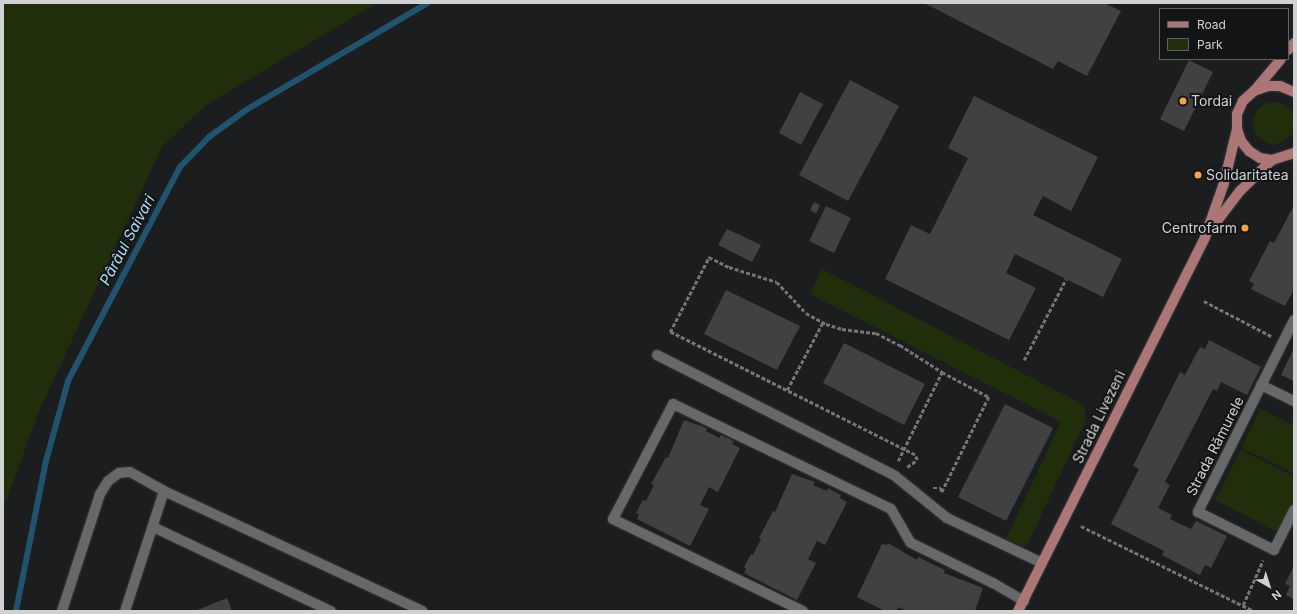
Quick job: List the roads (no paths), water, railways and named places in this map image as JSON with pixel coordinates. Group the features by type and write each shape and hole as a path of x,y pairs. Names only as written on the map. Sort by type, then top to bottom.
{"main road":[{"path":"1254,91 1280,60"},
{"path":"1254,91 1268,86 1280,86 1294,92"},
{"name":"Strada Livezeni","path":"1018,611 1205,237 1224,183 1237,129 1237,114 1243,101 1254,91"},
{"path":"1237,129 1241,141 1249,151 1260,158 1272,160 1292,156"},
{"name":"Strada Livezeni","path":"1205,237 1240,191 1272,160"}],"lane":[{"name":"Strada Rămurele","path":"1294,320 1198,512 1274,550 1294,510"},
{"path":"657,355 895,476 947,518 1042,563"},
{"path":"1261,385 1294,401"},
{"path":"803,611 613,520 673,404 891,509 911,543 993,583 1024,601"},
{"path":"62,611 100,494 108,481 119,473 130,472 164,491 422,611"},
{"path":"125,611 164,491"},
{"path":"153,527 331,611"}],"waterway":[{"name":"Pârâul Saivari","path":"16,611 46,461 68,381 180,167 209,137 246,110 428,3"}],"place":[{"name":"Tordai","path":"1183,101"},
{"name":"Solidaritatea","path":"1198,175"},
{"name":"Centrofarm","path":"1245,228"}]}
